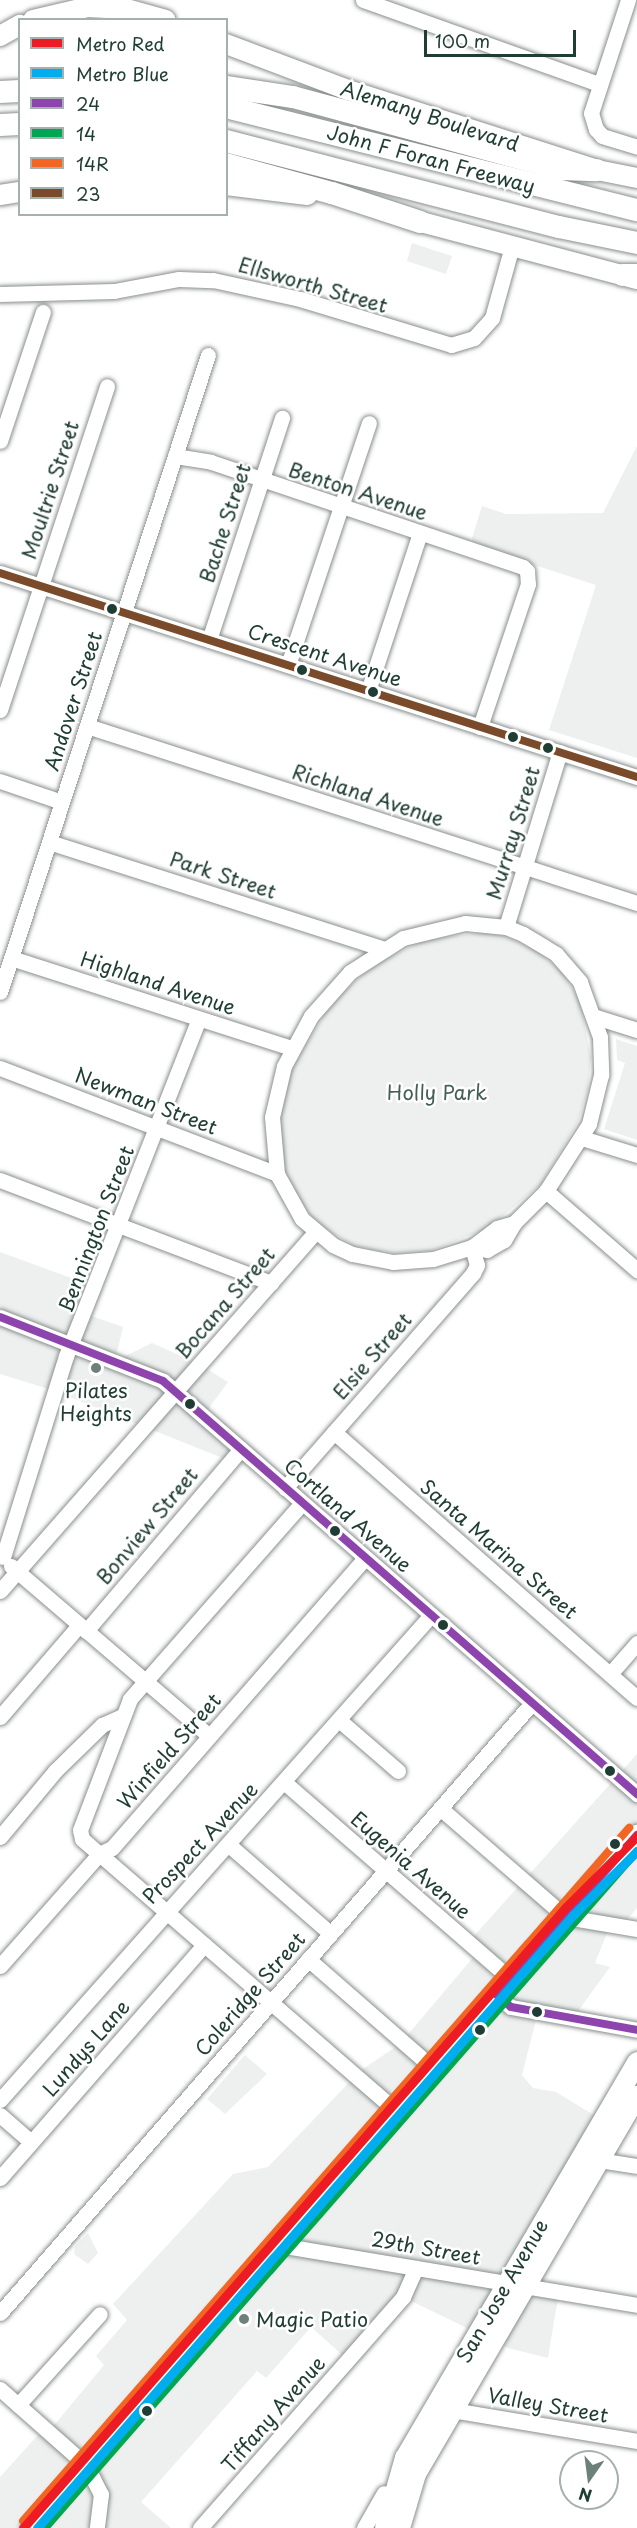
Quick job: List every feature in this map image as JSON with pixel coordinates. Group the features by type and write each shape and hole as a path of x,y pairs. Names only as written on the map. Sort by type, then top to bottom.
{"highway":[{"path":"228,87 293,97 560,169 597,170"},
{"path":"0,92 18,91"},
{"name":"John F Foran Freeway","path":"228,108 637,210"},
{"path":"0,124 18,124"},
{"path":"0,134 18,135"},
{"name":"John F Foran Freeway","path":"228,142 559,226 637,243"},
{"path":"228,165 332,192 420,222"}],"main road":[{"path":"40,18 67,10 97,7 126,9 159,18"},
{"path":"0,36 18,26"},
{"name":"Alemany Boulevard","path":"228,45 348,90 597,170 637,178"},
{"path":"228,185 343,201 632,276"},
{"path":"0,195 18,192"},
{"path":"31,2528 93,2477 279,2244 637,1835"},
{"name":"San Jose Avenue","path":"400,2528 416,2474 452,2410 515,2284 637,2062"},
{"name":"San Jose Avenue","path":"385,2528 405,2458 515,2284 599,2160 637,2096"}],"street":[{"path":"363,0 599,84"},
{"path":"628,0 591,113 596,129 612,140 637,147"},
{"name":"Ellsworth Street","path":"0,294 114,291 179,279 225,282 300,299 451,345 474,338 492,318 512,246"},
{"path":"0,441 43,312"},
{"name":"Andover Street","path":"0,992 208,355"},
{"name":"Moultrie Street","path":"0,710 107,386"},
{"name":"Bache Street","path":"209,640 282,418"},
{"path":"288,665 369,423"},
{"name":"Benton Avenue","path":"175,456 211,462 261,482 420,533 527,571 528,584 480,727"},
{"path":"368,691 420,533"},
{"name":"Crescent Avenue","path":"0,573 637,777"},
{"name":"Richland Avenue","path":"87,726 637,903"},
{"name":"Murray Street","path":"506,927 560,752"},
{"path":"0,781 62,802"},
{"name":"Park Street","path":"49,842 384,949"},
{"path":"444,925 506,927 540,943 569,968 596,1017 601,1075 594,1108 582,1138 546,1191 514,1223 497,1228 472,1247 433,1259 393,1262 352,1254 315,1232 292,1206 277,1173 271,1135 273,1109 292,1048 324,999 350,972 384,949 444,925"},
{"name":"Highland Avenue","path":"11,958 292,1048"},
{"path":"596,1017 637,1030"},
{"name":"Bennington Street","path":"1,1557 66,1356 73,1346 199,1019"},
{"name":"Newman Street","path":"0,1068 277,1173"},
{"path":"582,1138 637,1155"},
{"path":"0,1180 270,1282"},
{"path":"546,1191 637,1270"},
{"name":"Bocana Street","path":"0,1591 315,1232"},
{"name":"Elsie Street","path":"285,1488 473,1273 477,1265 472,1247"},
{"name":"Cortland Avenue","path":"0,1317 157,1378 176,1391 637,1794"},
{"name":"Santa Marina Street","path":"334,1432 637,1698"},
{"name":"Bonview Street","path":"0,1717 83,1628 241,1449"},
{"path":"302,1503 144,1681 122,1716 82,1817 82,1839 396,2111"},
{"path":"1,1557 209,1736"},
{"name":"Winfield Street","path":"0,1966 99,1854 112,1848 365,1558"},
{"name":"Prospect Avenue","path":"0,2100 156,1921 168,1914 431,1615"},
{"path":"610,1674 637,1643"},
{"name":"Coleridge Street","path":"0,2313 532,1703"},
{"path":"0,1837 56,1772 102,1725 122,1716"},
{"path":"339,1720 398,1771"},
{"name":"Eugenia Avenue","path":"284,1782 511,1979"},
{"path":"440,1808 566,1917 637,1929"},
{"path":"229,1845 330,1933"},
{"name":"Lundys Lane","path":"0,2178 204,1945"},
{"path":"308,1959 433,2068"},
{"path":"497,1995 511,2007 637,2030"},
{"path":"0,2115 31,2142"},
{"path":"599,2160 637,2166"},
{"name":"29th Street","path":"279,2244 637,2305"},
{"name":"Tiffany Avenue","path":"200,2528 403,2297 416,2268"},
{"path":"18,2405 100,2314"},
{"path":"0,2389 93,2477 101,2502 97,2528"},
{"name":"Valley Street","path":"452,2410 637,2441"},
{"path":"364,2528 384,2493"}],"shaded area":[{"path":"412,243 452,256 446,274 407,261"},
{"path":"637,446 637,758 549,730 596,585 473,545 472,538 482,506 506,514 603,513"},
{"name":"Holly Park","path":"484,933 504,936 537,951 563,973 580,1002 591,1057 588,1089 578,1122 541,1184 488,1228 430,1251 394,1253 355,1246 320,1226 300,1201 285,1172 280,1118 292,1069 330,1005 371,967 426,939"},
{"path":"616,1039 637,1046 637,1140 604,1129 625,1063 617,1060"},
{"path":"0,1252 96,1287 86,1314 123,1327 115,1361 152,1343 199,1364 228,1382 203,1416 241,1449 230,1461 55,1391 0,1374"},
{"path":"637,1754 637,1908 622,1926 609,1928 595,1963 610,1967 573,2018 538,2012 522,2075 533,2088 556,2092 602,2120 506,2283 559,2292 548,2358 508,2348 403,2297 348,2360 311,2327 266,2378 257,2371 141,2502 171,2528 0,2528 0,2477 37,2436 51,2429 104,2365 96,2356 127,2320 113,2304 233,2174 268,2167 360,2071 400,2044 475,1955 464,1947"},
{"path":"245,2055 267,2074 225,2114 207,2099"},
{"path":"88,2233 98,2253 88,2264 74,2254 75,2246"}],"metro line":[{"name":"Red","path":"23,2528 565,1908 637,1836"},
{"name":"Blue","path":"37,2528 573,1915 637,1851"}],"transit line":[{"name":"23","path":"0,573 637,777"},
{"name":"24","path":"0,1317 163,1381 637,1794"},
{"name":"14R","path":"23,2521 629,1828"},
{"name":"24","path":"497,1995 637,1835"},
{"name":"14","path":"45,2528 637,1851"},
{"name":"24","path":"497,1995 511,2007 637,2030"}],"place":[{"name":"Pilates Heights","path":"96,1368"},
{"name":"Magic Patio","path":"244,2319"}]}
